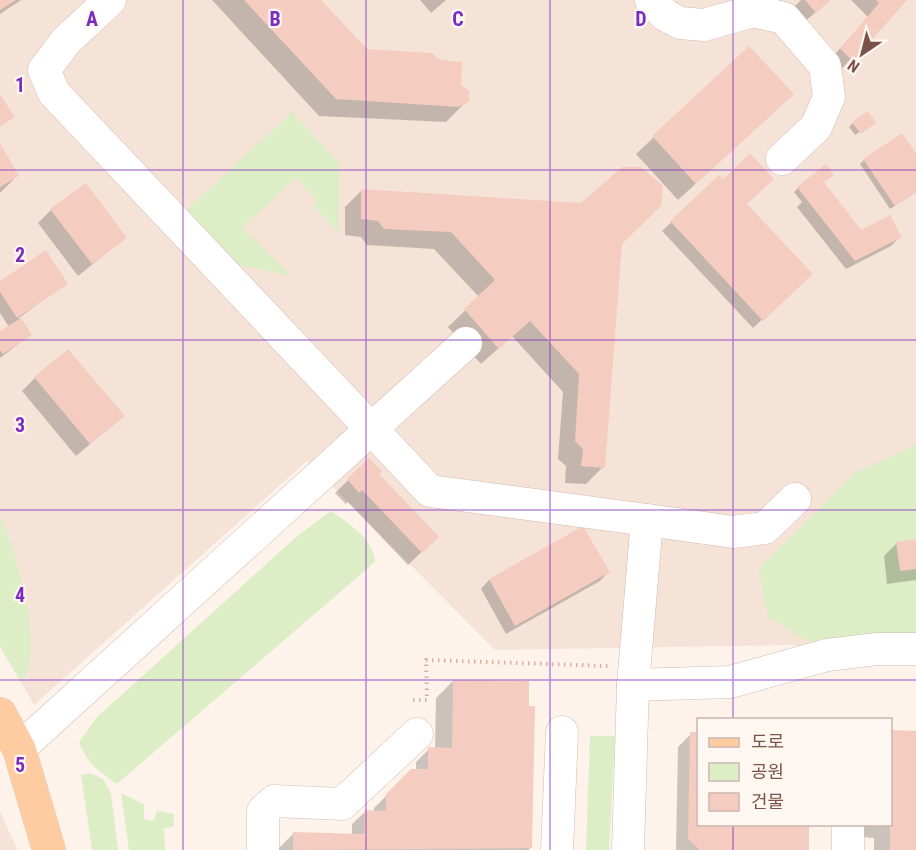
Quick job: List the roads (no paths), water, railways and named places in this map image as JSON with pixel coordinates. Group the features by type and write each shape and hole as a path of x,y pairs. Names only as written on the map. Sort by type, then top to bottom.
{"main road":[{"path":"0,714 19,748 49,850"}],"street":[{"path":"110,0 66,41 44,70 54,93 430,491 733,532 765,528 795,499"},
{"path":"651,0 665,15 680,23 704,25 753,11 784,18 825,66 829,97 816,127 782,159"},
{"path":"19,748 466,343"},
{"path":"628,850 634,676 647,520"},
{"path":"634,676 730,682 827,655 877,649 916,649"},
{"path":"557,850 562,732"},
{"path":"263,850 263,811 274,801 342,804 417,734"},
{"path":"848,826 848,850"}]}
